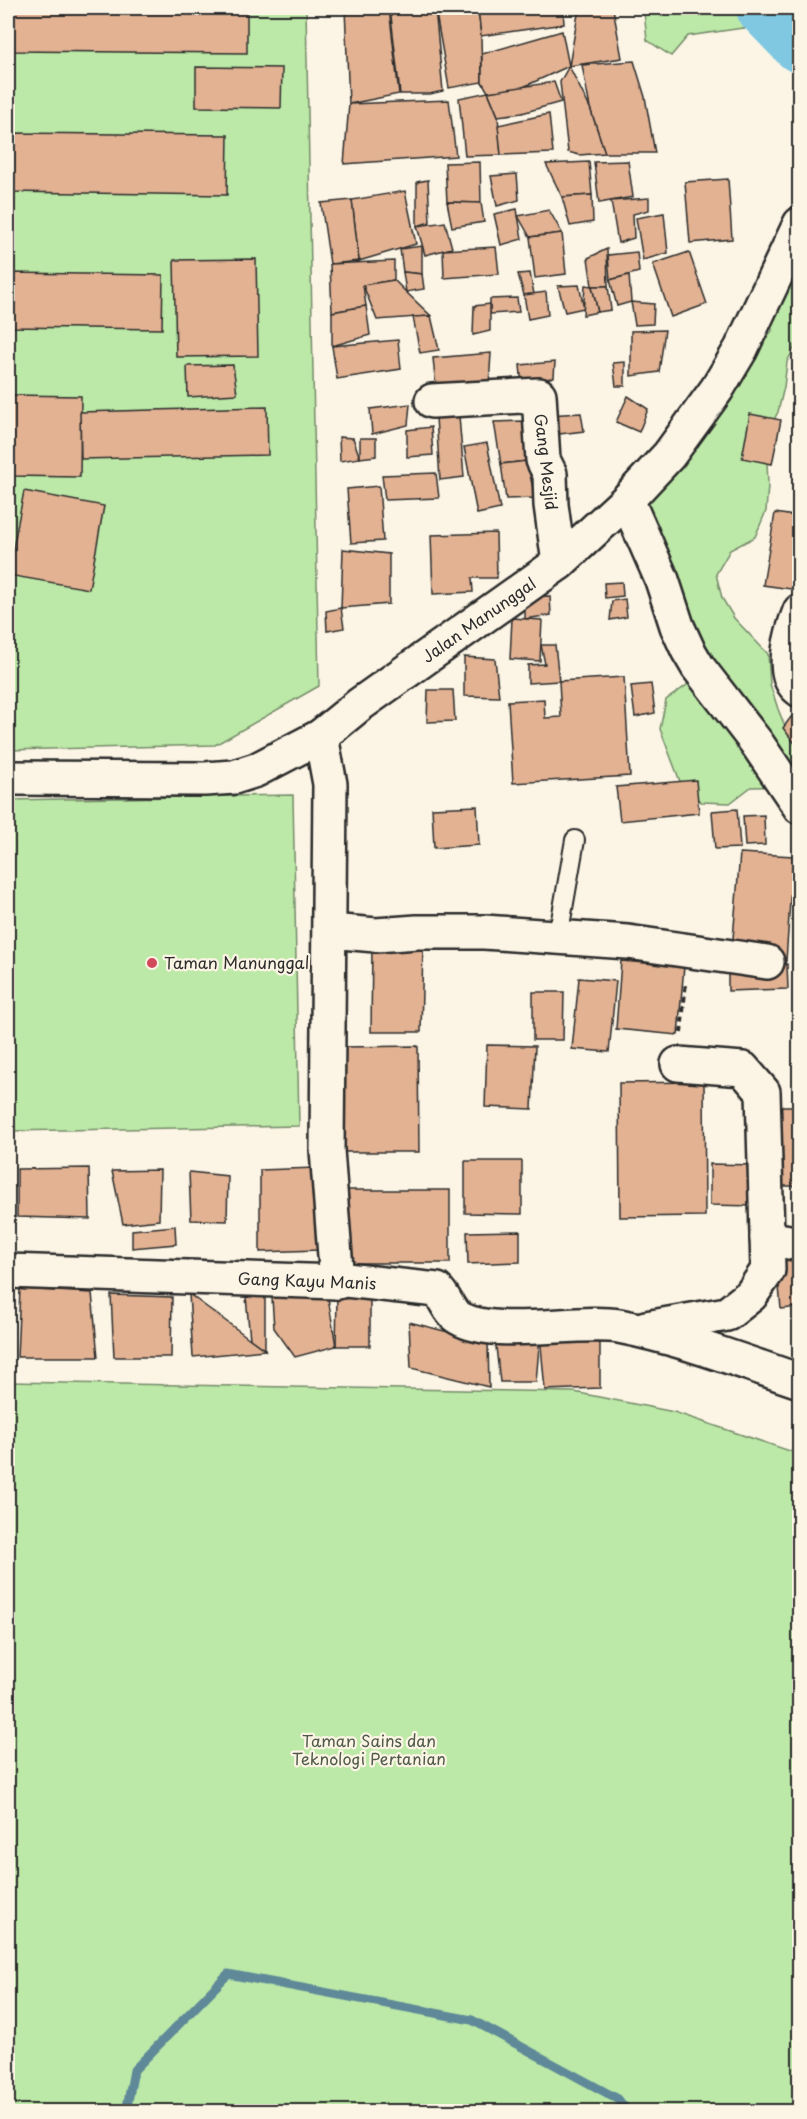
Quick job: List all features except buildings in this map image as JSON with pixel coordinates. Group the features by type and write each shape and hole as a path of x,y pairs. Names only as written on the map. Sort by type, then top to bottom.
{"street":[{"name":"Jalan Manunggal","path":"8,778 205,779 234,777 256,770 321,736 359,705 559,563 627,500 669,455 717,388 741,349 800,224"},
{"name":"Gang Mesjid","path":"432,401 539,395 543,460 550,474 551,506 559,563"},
{"path":"627,500 662,580 688,650 703,674 756,742 800,807"},
{"path":"800,610 791,636 789,662 790,678 793,685 800,690"},
{"path":"321,736 330,784 327,1150 337,1282"},
{"path":"330,930 376,934 484,932 628,942 767,962"},
{"path":"636,1329 727,1314 751,1295 768,1270 763,1092 743,1069 678,1064"},
{"path":"767,1238 800,1244"},
{"name":"Gang Kayu Manis","path":"8,1271 337,1282 346,1280 437,1290 455,1315 481,1326 585,1324 636,1329 665,1336 800,1381"}],"lane":[{"path":"558,938 574,840"}],"path":[{"path":"678,1064 688,950"}],"green space":[{"path":"8,8 306,8 319,686 215,745 8,750"},
{"path":"641,8 799,8 799,64 792,49 773,29 743,28 688,36 671,56 647,40 644,12"},
{"path":"799,263 799,339 787,362 778,412 766,435 768,486 766,511 755,537 730,550 716,574 722,598 734,618 768,654 770,684 778,709 787,731 799,739 799,786 751,787 730,803 701,802 681,784 660,729 666,700 687,685 689,655 633,485 772,331 772,302"},
{"name":"Taman Manunggal","path":"293,795 299,1126 8,1131 8,800"},
{"name":"Taman Sains dan Teknologi Pertanian","path":"8,1382 574,1392 674,1412 799,1454 799,2111 8,2111"}],"waterway":[{"path":"764,8 800,45"},
{"path":"126,2112 134,2070 228,1974 472,2020 618,2099 628,2112"}],"place":[{"name":"Taman Manunggal","path":"152,963"}]}
